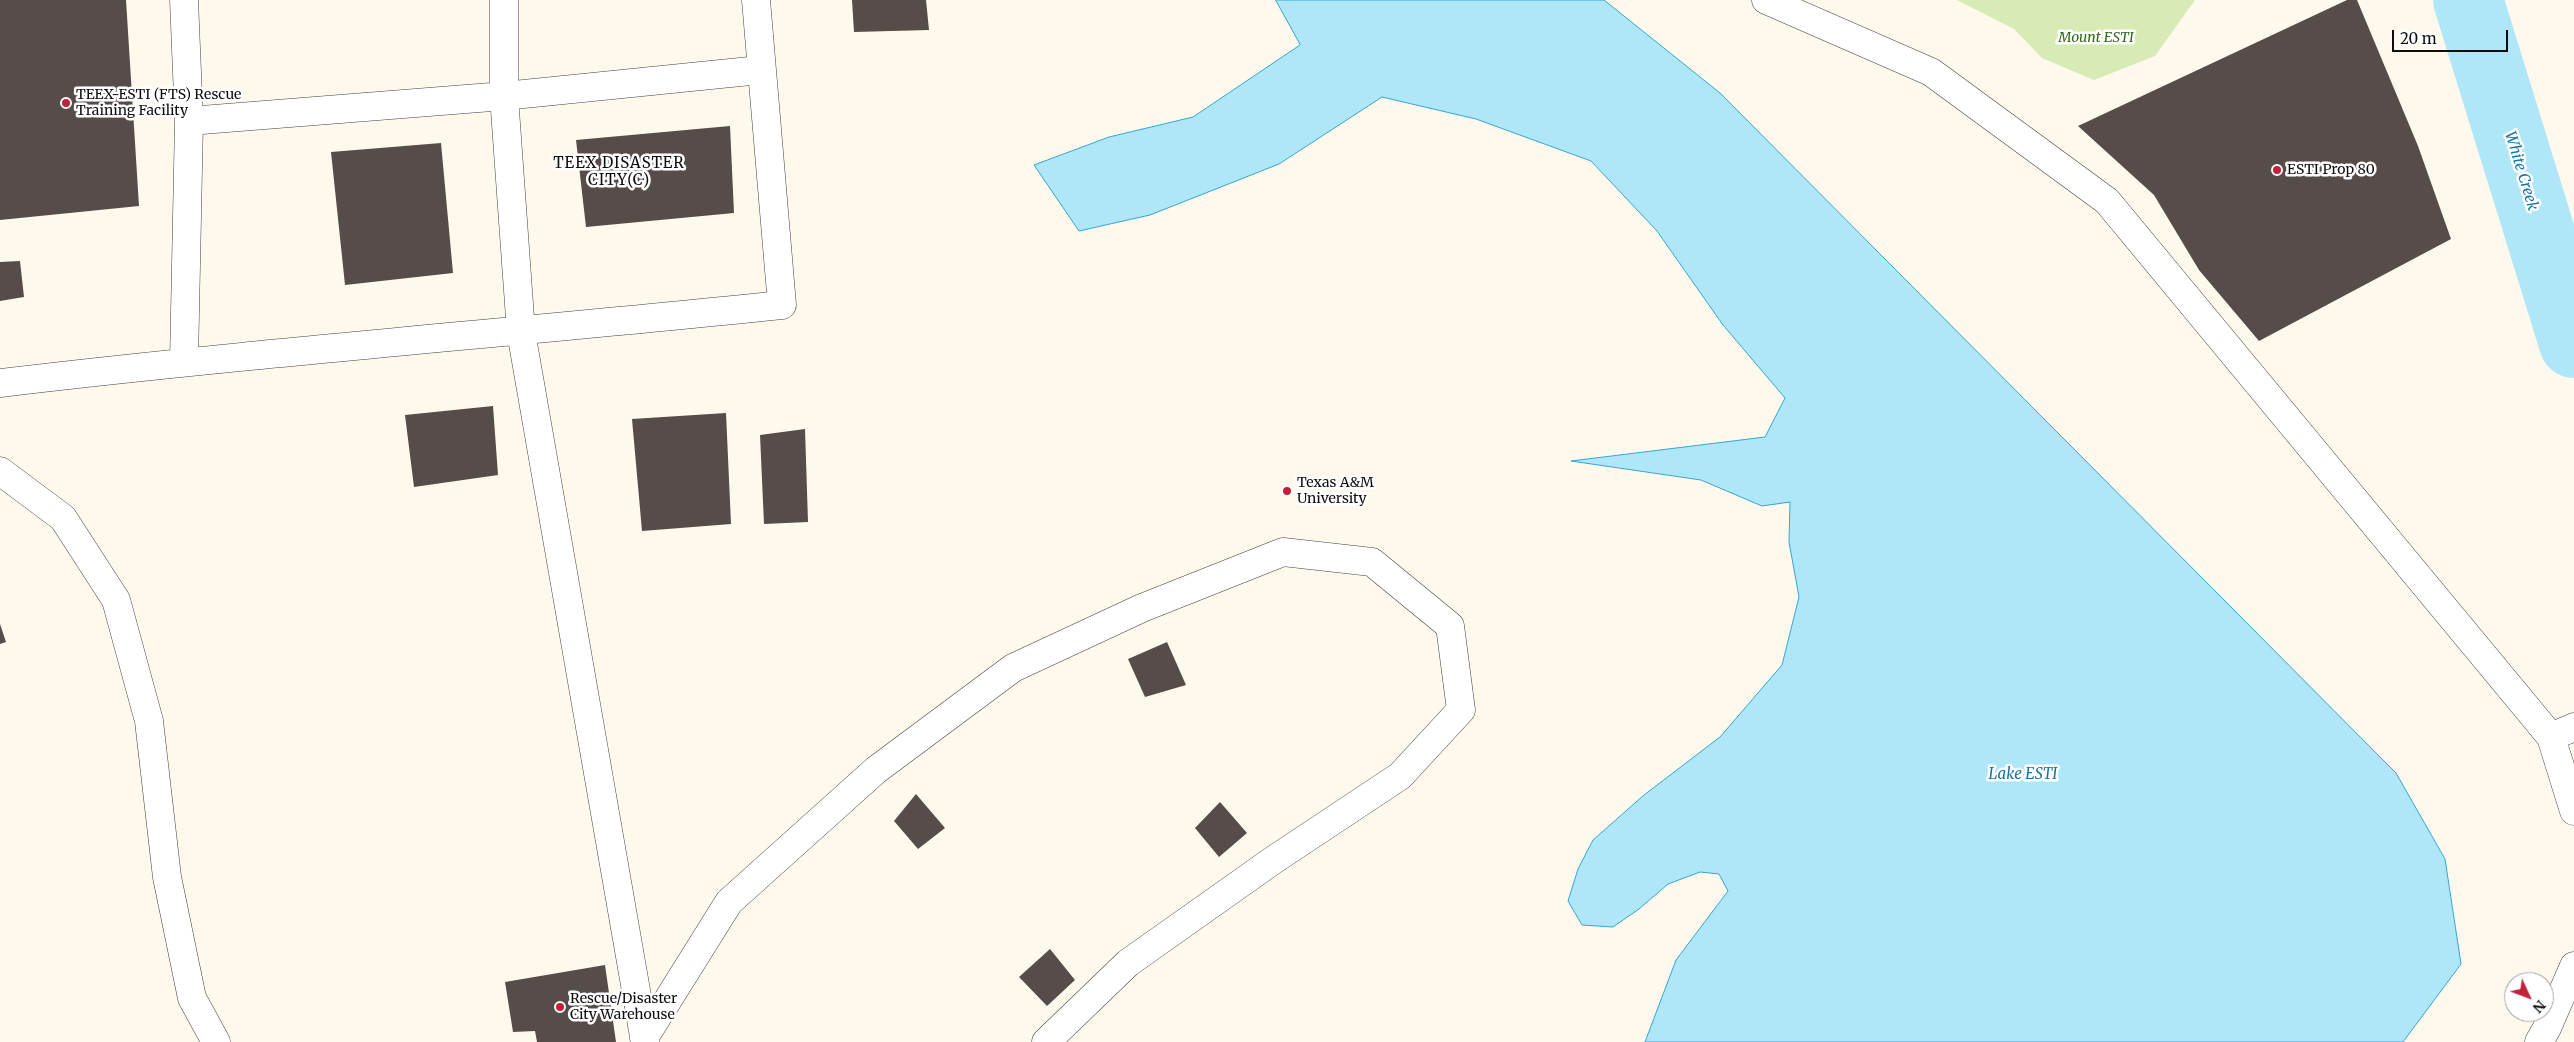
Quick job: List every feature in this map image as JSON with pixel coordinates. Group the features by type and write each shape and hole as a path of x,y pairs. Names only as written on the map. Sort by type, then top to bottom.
{"lane":[{"path":"184,0 189,121 184,361"},
{"path":"504,0 504,96 521,332 645,1040"},
{"path":"0,383 184,361 521,332 782,305 760,70 756,0"},
{"path":"1766,0 1931,72 2107,201 2562,732 2574,811"},
{"path":"189,121 504,96 760,70"},
{"path":"0,470 63,518 116,600 149,721 167,877 192,998 216,1042"},
{"path":"645,1040 729,902 876,770 1013,668 1142,608 1283,552 1372,562 1450,626 1461,710 1400,776 1272,861 1128,963 1046,1042"},
{"path":"2539,1042 2548,1028 2574,966"}],"green space":[{"name":"Mount ESTI","path":"1957,0 2195,0 2155,56 2094,80 2042,58 2014,29"}],"water":[{"name":"Lake ESTI","path":"1276,0 1604,0 1720,93 2396,773 2445,859 2461,964 2403,1042 1645,1042 1676,960 1728,891 1719,874 1700,872 1668,884 1639,909 1613,927 1582,925 1568,901 1578,869 1593,840 1644,795 1720,737 1782,665 1799,597 1789,542 1790,502 1762,506 1701,480 1571,461 1765,437 1785,398 1723,325 1657,231 1591,161 1476,119 1382,97 1279,164 1150,215 1079,231 1034,165 1109,137 1193,117 1300,45"}],"building":[{"name":"TEEX-ESTI (FTS) Rescue Training Facility","path":"0,0 126,0 139,206 0,220"},
{"path":"852,0 926,0 929,30 854,32"},
{"name":"ESTI Prop 80","path":"2347,0 2357,0 2418,146 2451,239 2259,341 2199,270 2154,195 2078,126"},
{"path":"730,126 734,213 586,227 576,140"},
{"path":"441,143 453,273 345,285 331,152"},
{"path":"20,261 24,297 0,301 0,262"},
{"path":"493,406 498,475 414,487 405,415"},
{"path":"726,413 731,524 642,531 632,419"},
{"path":"805,429 808,522 764,524 760,435"},
{"path":"0,624 6,642 0,644"},
{"path":"1167,642 1186,685 1145,697 1128,659"},
{"path":"916,794 945,828 918,849 894,821"},
{"path":"1220,802 1247,833 1219,857 1195,828"},
{"path":"1050,949 1075,980 1047,1006 1019,977"},
{"name":"Rescue/Disaster City Warehouse","path":"605,965 616,1042 537,1042 535,1031 513,1032 505,982"}],"waterway":[{"name":"White Creek","path":"2468,0 2574,343"}],"place":[{"name":"TEEX-ESTI (FTS) Rescue Training Facility","path":"66,103"},
{"name":"ESTI Prop 80","path":"2277,170"},
{"name":"Texas A&M University","path":"1287,491"},
{"name":"Rescue/Disaster City Warehouse","path":"560,1007"}],"district":[{"name":"TEEX DISASTER CITY(C)","path":"619,172"}]}
